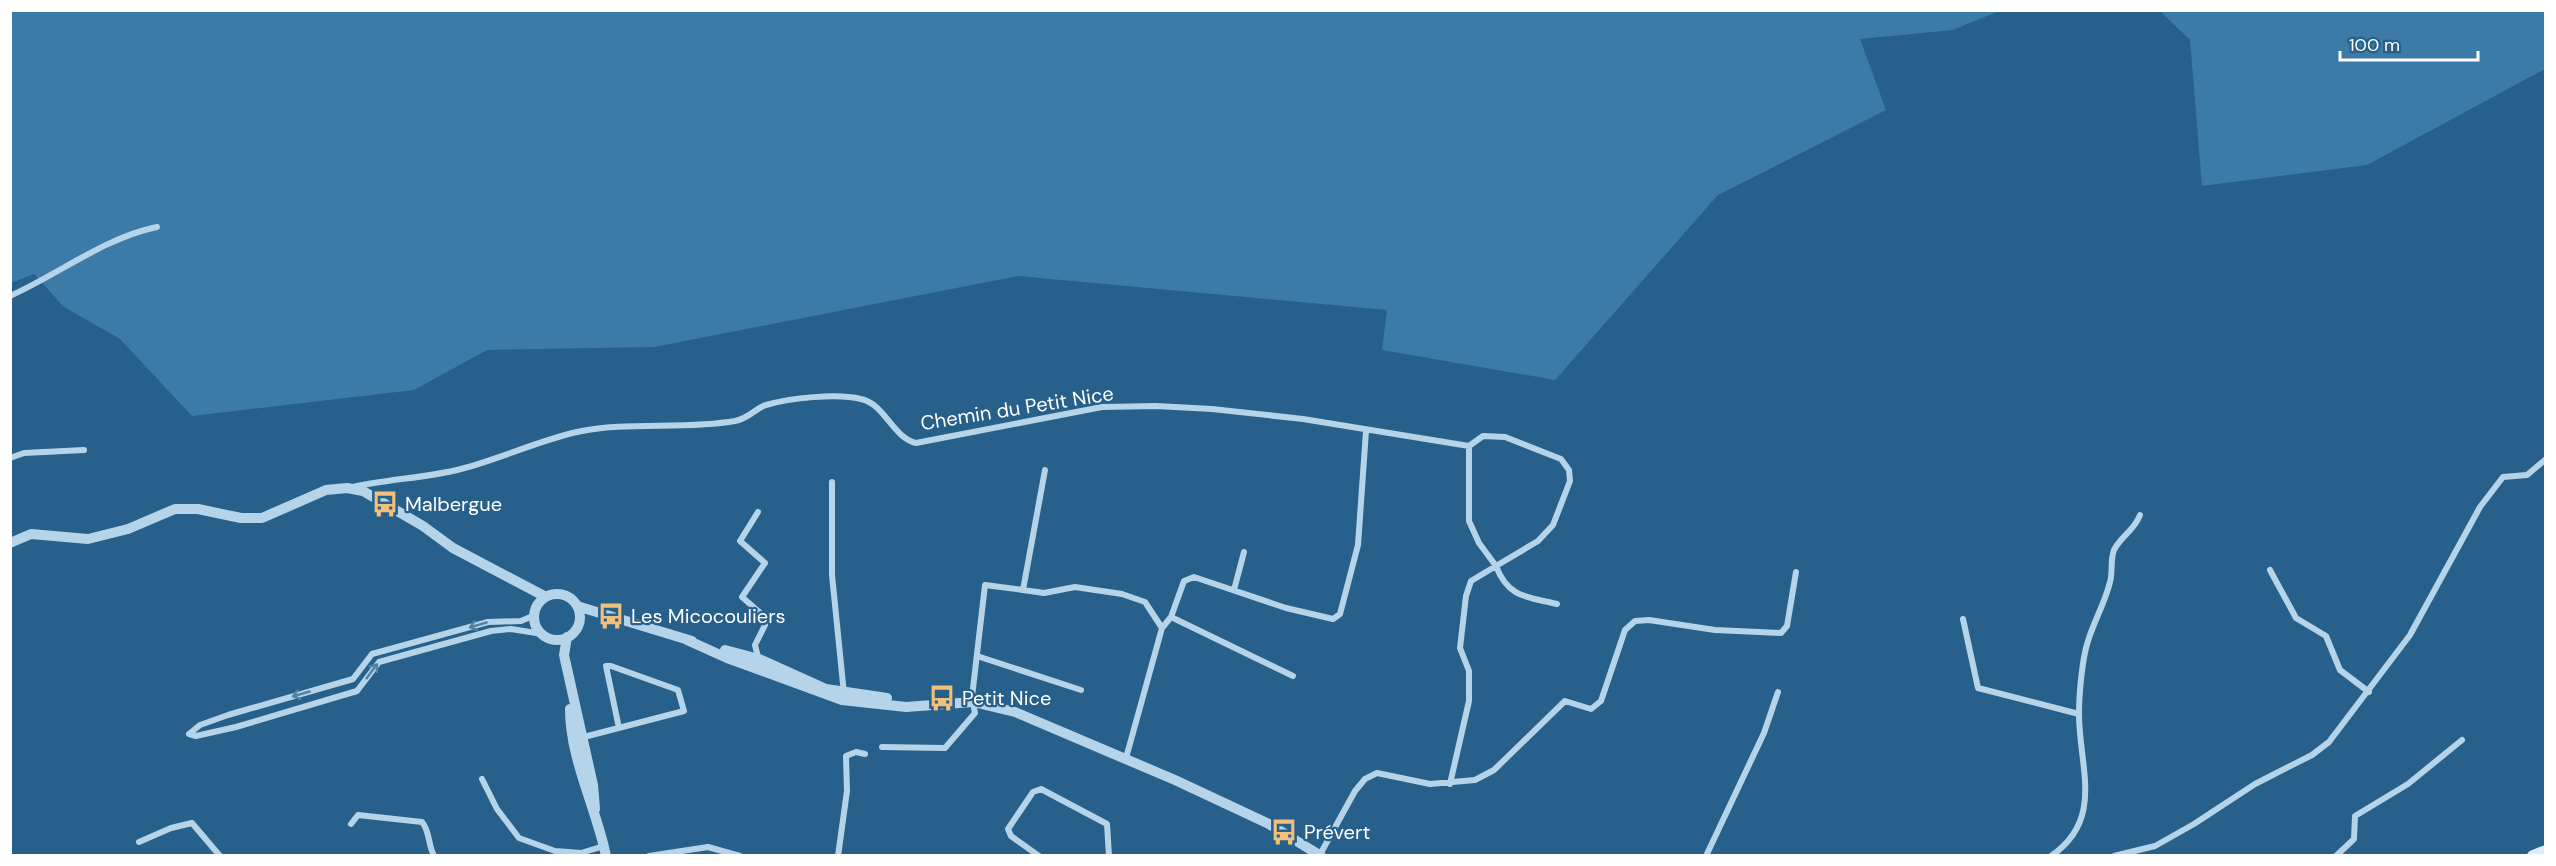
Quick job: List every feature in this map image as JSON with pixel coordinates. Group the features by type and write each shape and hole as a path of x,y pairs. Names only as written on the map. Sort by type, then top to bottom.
{"main road":[{"path":"2533,855 2546,851"}],"street":[{"path":"10,296 102,249 143,230 157,227"},
{"name":"Chemin du Petit Nice","path":"347,488 459,470 578,431 678,424 696,427 739,420 756,413 764,405 806,399 849,397 871,402 907,440 916,442 1102,407 1212,409 1330,423 1366,431 1469,446"},
{"path":"1127,756 1162,628 1171,617 1184,580 1194,577 1286,608 1333,619 1340,614 1358,545 1366,431"},
{"path":"1450,784 1469,701 1469,671 1460,648 1466,597 1471,581 1496,566 1538,541 1552,525 1570,481 1569,470 1561,459 1504,437 1484,436 1469,446 1469,521 1479,543 1496,566 1500,578 1513,593 1557,604"},
{"path":"10,458 24,453 84,450"},
{"path":"2114,855 2155,846 2194,824 2255,784 2312,755 2329,742 2369,692 2410,634 2480,507 2503,477 2527,475 2546,459"},
{"path":"1023,590 1045,471"},
{"path":"832,482 832,574 843,696"},
{"path":"10,543 32,534 88,539 128,529 175,509 198,509 241,518 262,518 326,490 347,488 363,491 423,526 453,548 529,590 546,597 560,594 573,600 578,606 580,620 573,633 567,638 564,655 578,738 605,850 581,853 555,851 519,838 497,809 482,779"},
{"path":"758,512 740,541 765,563 742,597 765,618 766,623 755,645 758,663"},
{"path":"2051,855 2065,846 2083,815 2086,779 2079,714 2088,642 2101,614 2111,578 2112,554 2124,534 2135,527 2140,515"},
{"path":"1234,590 1244,552"},
{"path":"2270,570 2295,618 2326,636 2340,670 2369,692"},
{"path":"578,606 687,640 727,658 758,663 843,696 906,707 973,700 1015,712 1127,756 1269,824 1319,855 1365,779 1377,773 1430,784 1475,780 1494,770 1565,701 1591,709 1600,701 1624,630 1635,621 1649,620 1715,630 1780,633 1787,626 1796,572"},
{"path":"882,747 945,748 975,712 973,700 985,585 1044,593 1075,587 1122,594 1145,603 1162,628"},
{"path":"529,590 536,611 538,629 564,655"},
{"path":"546,597 536,611 521,621 488,622 372,654 353,679 200,725 189,734 196,736 236,727 357,692 379,662 491,631 511,629 567,638"},
{"path":"580,620 604,614"},
{"path":"1171,617 1293,676"},
{"path":"1963,619 1978,688 2079,714"},
{"path":"977,656 1081,690"},
{"path":"578,738 620,728 684,711 678,690 606,666 620,728"},
{"path":"1706,855 1764,733 1778,692"},
{"path":"2336,855 2354,839 2355,816 2408,784 2462,740"},
{"path":"838,855 848,791 846,756 856,752 865,754"},
{"path":"1039,855 1011,836 1008,829 1032,792 1041,789 1107,824 1109,855"},
{"path":"351,824 358,815 422,822 427,827 428,844 434,855"},
{"path":"139,842 171,828 192,824 220,855"},
{"path":"652,855 708,847 740,855"}],"shaded area":[{"path":"11,11 1999,11 1953,30 1860,39 1886,110 1718,195 1555,380 1382,350 1387,310 1018,276 654,347 487,350 414,390 192,416 120,339 64,307 34,274 11,283"},
{"path":"2160,11 2545,11 2545,69 2367,165 2202,186 2190,40"}],"place":[{"name":"Malbergue","path":"385,504"},
{"name":"Les Micocouliers","path":"611,616"},
{"name":"Petit Nice","path":"942,698"},
{"name":"Prévert","path":"1284,832"}]}
